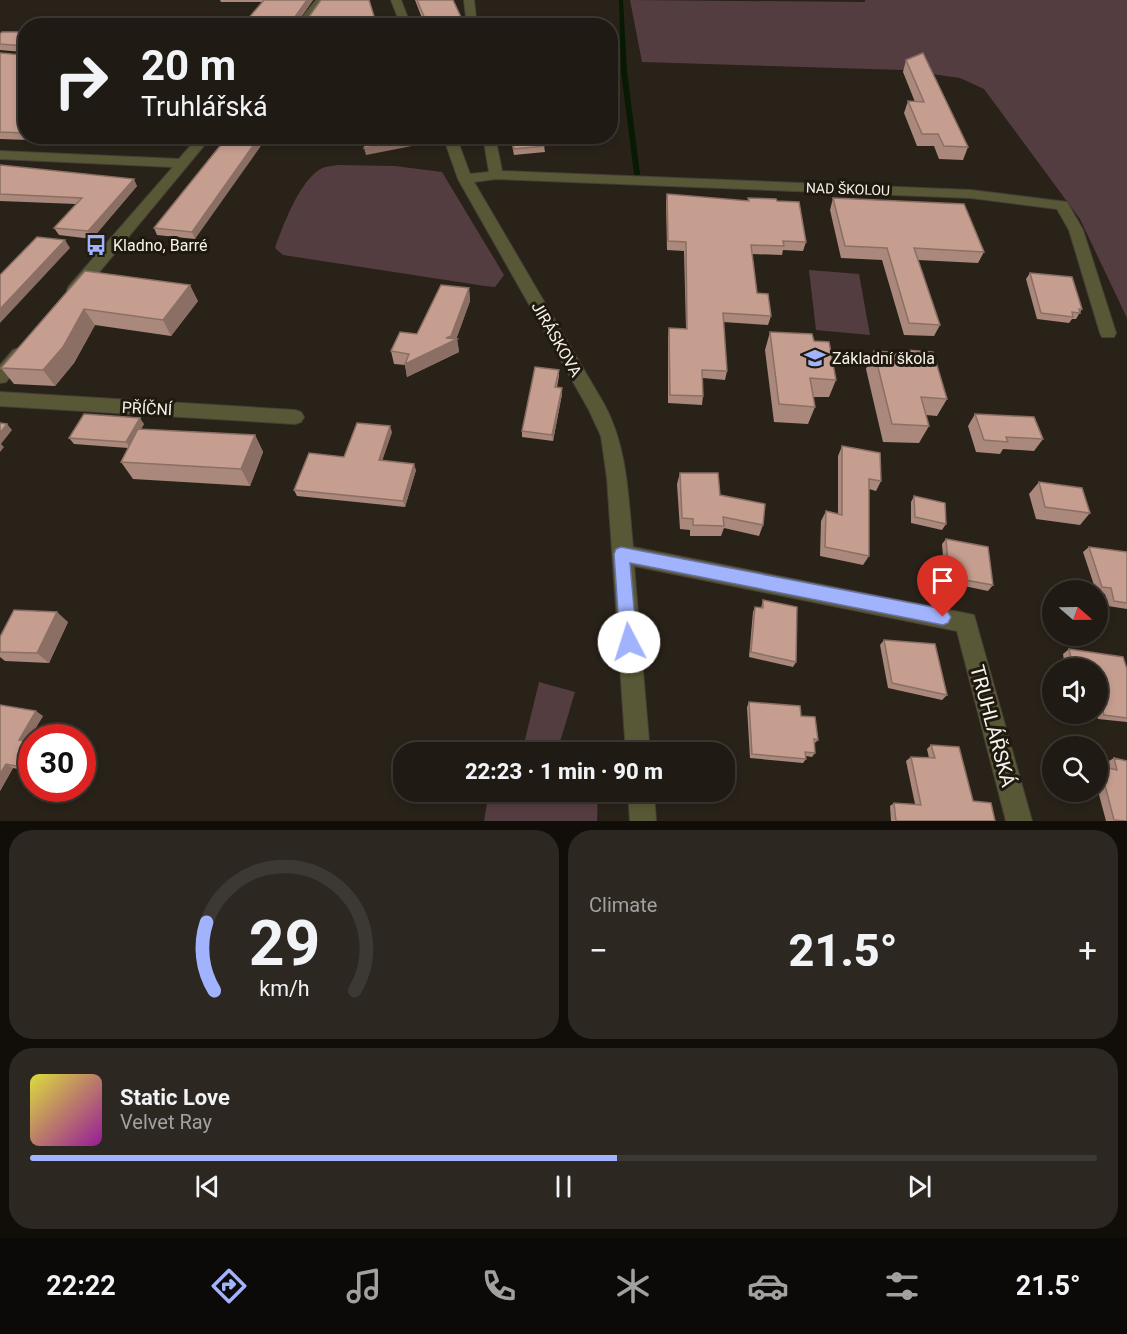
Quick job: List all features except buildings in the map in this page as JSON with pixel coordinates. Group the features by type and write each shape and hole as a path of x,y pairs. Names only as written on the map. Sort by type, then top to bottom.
{"street":[{"path":"306,18 321,0"},
{"path":"396,0 403,18"},
{"path":"469,0 471,18"},
{"path":"68,298 199,144"},
{"name":"JIRÁSKOVA","path":"452,144 465,179 598,410 610,436 617,478 637,742"},
{"path":"465,179 496,175 490,144"},
{"path":"0,155 183,163"},
{"name":"NAD ŠKOLOU","path":"496,175 971,194 1062,205 1076,230 1108,333"},
{"path":"0,377 30,342"},
{"name":"PŘÍČNÍ","path":"0,399 295,417"},
{"name":"TRUHLÁŘSKÁ","path":"621,554 966,622 1019,821"},
{"path":"642,802 643,821"}],"shaded area":[{"path":"630,0 865,2 865,0 1127,0 1127,318 1080,219 984,89 960,78 904,70 642,62"},
{"path":"338,165 395,166 442,172 504,275 495,287 283,255 275,248 298,194 319,170"},
{"path":"809,270 859,274 870,335 816,330"},
{"path":"539,682 575,692 560,742 524,742"},
{"path":"487,802 598,802 597,821 484,821"}],"waterway":[{"path":"621,0 624,71 637,174"}],"place":[{"name":"Kladno, Barré","path":"96,245"},
{"name":"Základní škola","path":"815,358"}],"route":[{"path":"629,642 621,554 943,617"}]}
